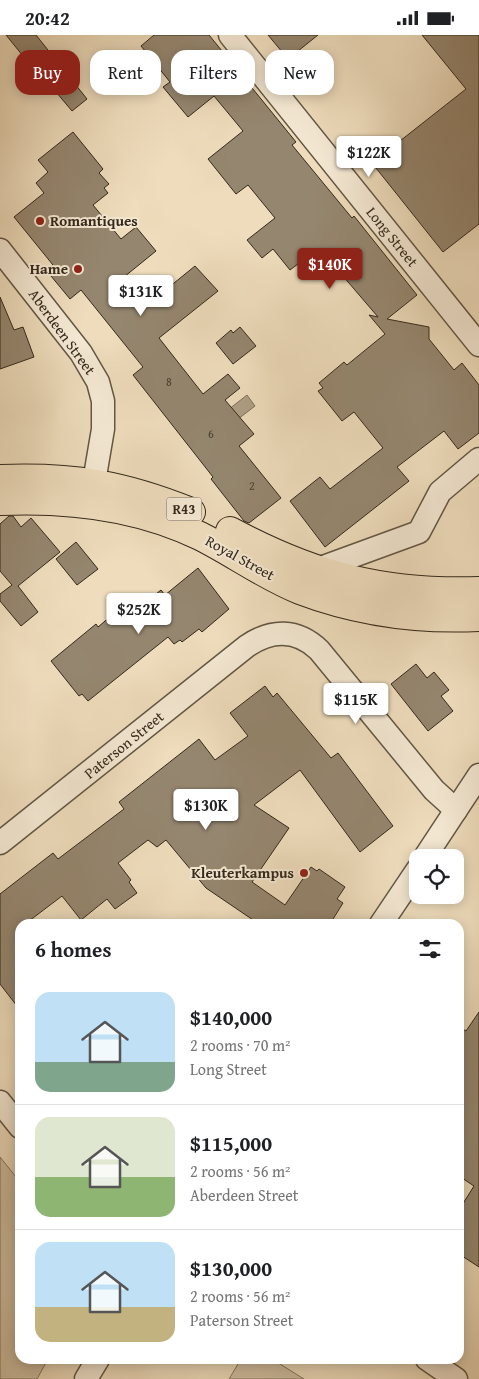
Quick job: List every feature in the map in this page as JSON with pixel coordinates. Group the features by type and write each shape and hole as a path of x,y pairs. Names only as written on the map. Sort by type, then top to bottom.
{"main road":[{"name":"Royal Street","path":"0,479 58,479 94,482 123,488 174,505 219,525 265,550 315,570 388,587 420,591 479,591"},
{"name":"Royal Street","path":"0,501 62,501 130,511 184,529 282,582 339,603 408,616 479,617"}],"street":[{"name":"Long Street","path":"230,35 479,345"},
{"name":"Aberdeen Street","path":"0,250 82,353 98,382 103,401 103,429 94,482"},
{"path":"315,570 419,532 440,492 479,459"},
{"name":"Paterson Street","path":"0,843 247,646 270,634 282,633 292,634 312,643 434,790 456,811"},
{"path":"430,849 479,775"},
{"path":"384,919 409,882"},
{"path":"0,1102 15,1121"},
{"path":"86,1379 95,1364"},
{"path":"434,1364 456,1379"}],"shaded area":[{"path":"247,395 255,406 233,423 224,413"},
{"path":"0,1157 15,1176 15,1364 45,1364 37,1379 0,1379"},
{"path":"238,1364 280,1364 304,1379 229,1379"}],"building":[{"path":"6,35 36,35 48,50 18,50"},
{"path":"154,35 209,35 221,50 171,50 171,95 255,95 255,92 296,142 292,145 352,218 354,216 417,295 387,319 429,327 429,339 454,370 462,363 479,385 479,433 458,449 444,431 397,467 409,481 325,547 290,501 320,477 330,489 383,448 354,412 342,421 318,391 323,388 319,383 344,362 347,365 385,334 369,315 378,317 319,248 290,270 273,249 262,258 247,240 275,218 248,185 236,194 208,159 243,131 214,96 188,117 163,87 170,82 161,71 161,50 144,50 141,46"},
{"path":"268,35 318,35 299,50 280,50"},
{"path":"422,35 479,35 479,224 443,252 372,163 466,89"},
{"path":"80,90 87,99 72,111 59,95 80,95"},
{"path":"73,132 103,169 99,173 109,184 104,188 108,193 93,205 121,239 136,227 156,251 124,277 147,305 195,266 218,291 159,338 203,394 228,374 240,388 225,400 254,434 239,446 281,498 249,523 244,521 211,479 213,477 133,375 143,367 81,290 70,299 46,270 53,265 14,217 44,193 36,183 48,172 38,160"},
{"path":"0,297 14,330 23,327 34,357 0,369"},
{"path":"240,327 256,346 233,364 216,343 231,330 233,333"},
{"path":"9,516 13,516 21,527 31,518 60,552 18,586 38,612 21,626 0,601 0,594 12,585 0,571 0,524"},
{"path":"76,542 98,569 77,585 56,559"},
{"path":"198,568 229,609 202,632 199,629 182,642 180,640 174,644 168,637 88,701 82,694 79,696 51,661 96,624 98,627 111,616 118,624 161,590 165,595"},
{"path":"416,664 427,678 434,672 449,690 441,696 453,711 428,731 391,684"},
{"path":"265,686 273,697 277,693 331,758 338,753 393,826 360,852 300,770 254,805 289,828 252,882 285,905 311,867 317,871 319,869 345,887 337,899 343,903 333,919 252,919 206,888 166,840 157,847 148,840 118,863 131,880 129,882 137,893 115,909 107,899 80,919 62,896 32,919 15,919 15,1004 0,984 0,894 53,853 58,859 124,809 119,802 199,739 215,760 248,736 230,713"},
{"path":"479,1012 479,1267 464,1257 464,1202 474,1186 464,1179 464,1030 466,1031"}],"place":[{"name":"Romantiques","path":"40,221"},
{"name":"Hame","path":"78,269"},
{"name":"Kleuterkampus","path":"304,873"}]}
